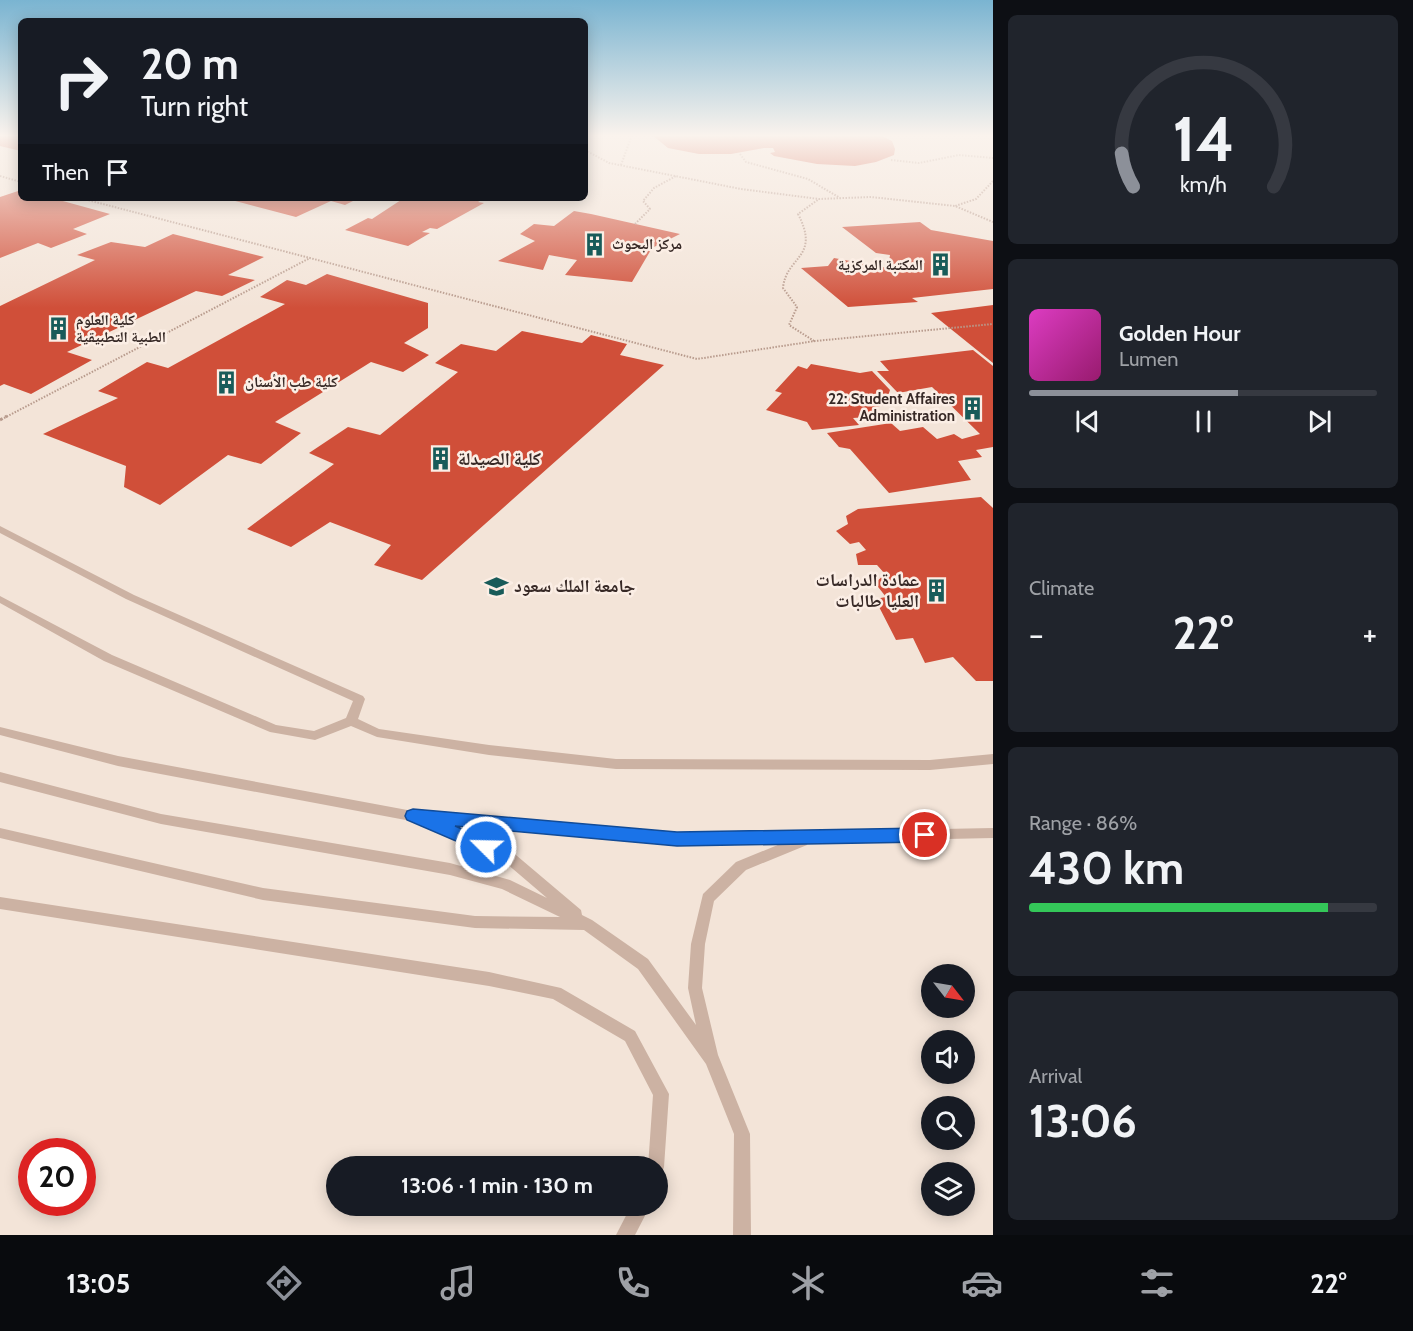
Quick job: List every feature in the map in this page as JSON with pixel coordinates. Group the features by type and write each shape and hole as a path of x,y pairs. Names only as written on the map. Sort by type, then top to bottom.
{"lane":[{"path":"0,529 130,597 359,699 351,721"},
{"path":"0,599 108,658 274,729 315,736 351,721 377,733 489,750 616,764 930,765 993,759"},
{"path":"0,731 118,761 413,816 677,839 993,833"},
{"path":"0,777 161,819 450,869 505,884 587,924"},
{"path":"413,816 505,855 587,924 643,964 712,1059"},
{"path":"0,833 263,894 475,922 587,924"},
{"path":"742,1235 742,1134 712,1059 695,988 698,944 708,898 741,866 811,838"},
{"path":"0,903 489,978 556,993 630,1036 662,1094 657,1156"},
{"path":"625,1235 635,1216"}],"path":[{"path":"635,224 650,209 643,201 650,193"},
{"path":"769,193 819,199 871,197 955,206 993,222"},
{"path":"835,193 840,198"},
{"path":"955,206 976,199 982,193"},
{"path":"815,341 789,325 797,307 783,288 784,276 800,262 807,249 804,224 798,214 819,199"},
{"path":"92,201 697,358 815,341 992,325"},
{"path":"0,420 310,258"}],"building":[{"path":"18,193 18,201 63,201 110,214 73,229 87,234 51,248 38,243 0,258 0,197"},
{"path":"235,201 331,201 296,217"},
{"path":"331,201 353,201 345,205"},
{"path":"399,201 480,201 478,202 484,203 437,229 430,228 422,232 430,233 408,246 345,230 368,218 372,219"},
{"name":"مركز البحوث","path":"574,211 680,234 652,248 632,282 565,275 577,260 549,255 543,270 498,261 535,241 520,234 534,224 554,226"},
{"name":"المكتبة المركزية","path":"920,222 931,230 993,241 993,289 912,298 918,302 848,307 801,268 828,266 834,258 888,268 890,255 876,253 842,227"},
{"name":"كلية العلوم الطبية التطبيقية","path":"173,234 264,257 228,275 255,280 222,296 196,291 67,352 92,360 31,394 4,384 0,386 0,306 95,260 77,255 111,242 145,247"},
{"name":"كلية طب الأسنان","path":"327,274 428,303 428,328 404,343 429,355 403,372 371,362 275,422 301,433 261,464 228,455 160,505 124,487 126,466 43,434 118,398 98,391 147,362 168,368 285,304 260,297 287,280 306,285"},
{"path":"993,305 993,363 931,313"},
{"name":"كلية الصيدلة","path":"522,331 582,343 591,335 627,344 620,355 664,365 422,580 374,565 391,545 330,522 291,547 247,529 334,464 309,453 348,427 380,435 458,372 435,363 461,344 496,351"},
{"name":"22: Student Affaires Administration","path":"973,350 993,366 993,447 976,450 982,457 958,461 971,480 889,493 850,449 839,447 827,433 891,423 900,431 923,427 937,439 954,434 962,439 980,434 932,387 898,393 877,371 889,371 880,361"},
{"path":"811,364 860,373 872,371 890,390 885,405 876,407 882,416 853,418 859,425 812,430 807,422 766,410 782,393 775,391 798,366 807,369"},
{"name":"عمادة الدراسات العليا طالبات","path":"981,497 993,508 993,681 976,681 953,657 925,663 913,638 896,640 875,599 886,597 875,583 885,574 877,565 858,565 856,554 866,550 859,542 850,544 836,531 848,524 846,516 858,509"}],"place":[{"name":"مركز البحوث","path":"594,244"},
{"name":"المكتبة المركزية","path":"941,265"},
{"name":"كلية العلوم الطبية التطبيقية","path":"58,329"},
{"name":"كلية طب الأسنان","path":"227,382"},
{"name":"22: Student Affaires Administration","path":"973,408"},
{"name":"كلية الصيدلة","path":"440,459"},
{"name":"جامعة الملك سعود","path":"496,586"},
{"name":"عمادة الدراسات العليا طالبات","path":"937,590"}],"route":[{"path":"486,847 413,816 677,839 925,835"}]}
